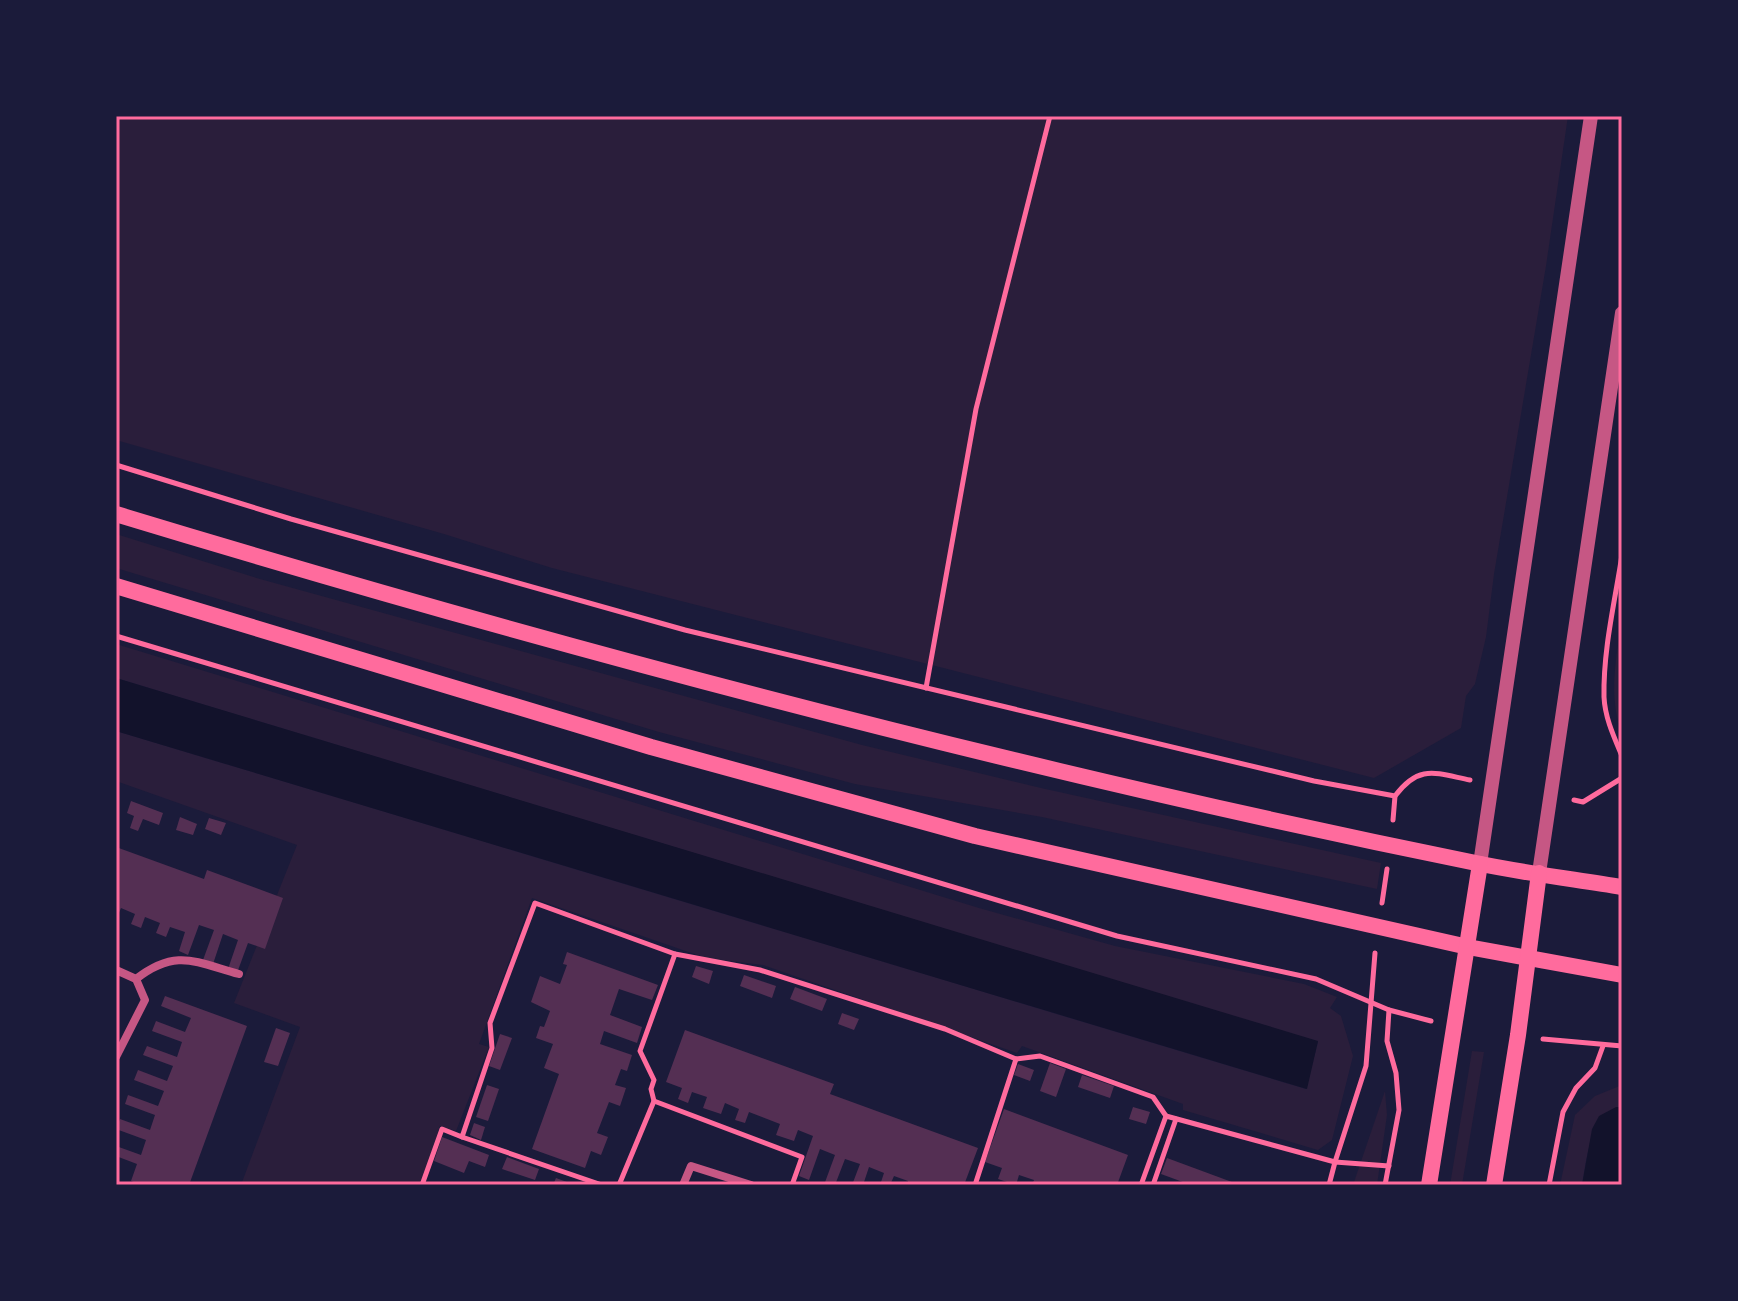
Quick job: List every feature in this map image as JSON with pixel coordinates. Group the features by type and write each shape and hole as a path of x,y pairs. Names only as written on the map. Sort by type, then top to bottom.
{"main road":[{"path":"116,514 322,575 880,728 1222,808 1480,864 1622,887"},
{"path":"116,586 651,747 849,803 990,839 1468,947 1622,975"},
{"path":"1429,1185 1480,864"},
{"path":"1494,1185 1539,873"}],"street":[{"path":"1480,864 1591,116"},
{"path":"1539,873 1622,313"},
{"path":"136,979 155,964 181,958 239,974"},
{"path":"116,970 136,979 145,1000 116,1057"},
{"path":"683,1185 691,1166 751,1185"}],"path":[{"path":"926,688 976,409 1050,116"},
{"path":"116,465 306,523 685,630 1314,781 1395,796 1407,779 1430,772 1491,784"},
{"path":"1622,555 1604,699 1611,732 1622,756"},
{"path":"116,636 1102,931 1316,979 1389,1010 1456,1025"},
{"path":"1549,796 1583,802 1622,778"},
{"path":"462,1137 492,1048 490,1023 535,903 675,954 760,970 945,1029 1016,1059 1040,1056 1153,1097 1166,1116 1335,1162 1389,1166"},
{"path":"619,1185 654,1101 651,1089 654,1080 640,1051 675,954"},
{"path":"1329,1185 1366,1066 1370,1000"},
{"path":"1385,1185 1399,1110 1396,1073 1387,1041 1389,1010"},
{"path":"1549,1185 1563,1112 1576,1088 1595,1068 1603,1046"},
{"path":"975,1185 1016,1059"},
{"path":"654,1101 802,1157 792,1185"},
{"path":"1141,1185 1166,1116"},
{"path":"1153,1185 1176,1119"},
{"path":"422,1185 442,1129 602,1185"}],"shaded area":[{"path":"116,116 1568,116 1486,637 1475,684 1466,696 1461,728 1374,778 552,568 116,440"},
{"path":"116,534 260,579 862,745 1381,863 1377,889 1042,817 855,784 659,732 116,568"},
{"path":"1622,620 1622,733 1614,691"},
{"path":"116,644 979,908 1115,946 1304,984 1337,997 1330,1008 1341,1016 1353,1056 1332,1140 1318,1150 1183,1110 1183,1104 1022,1046 1017,1053 763,965 706,958 532,898 479,1044 489,1047 456,1131 440,1126 422,1185 241,1185 300,1027 234,1003 297,845 116,781 116,731 1306,1089 1318,1042 116,678"},
{"path":"116,678 1318,1041 1307,1089 116,731"},
{"path":"1472,1051 1484,1052 1462,1185 1450,1185"},
{"path":"1622,1085 1622,1107 1611,1110 1603,1117 1592,1138 1582,1185 1560,1185 1575,1115 1595,1096"},
{"path":"1385,1091 1387,1115 1377,1185 1353,1185"},
{"path":"1622,1107 1622,1185 1582,1185 1592,1129 1599,1116"}],"building":[{"path":"131,801 163,813 159,825 143,819 138,831 130,828 134,816 127,813"},
{"path":"180,817 197,824 193,835 176,830"},
{"path":"209,818 226,823 221,835 205,829"},
{"path":"116,847 204,879 207,870 283,898 265,949 248,943 237,973 228,969 238,940 223,934 213,964 203,960 214,930 199,925 188,955 179,951 185,932 170,927 166,937 156,933 160,923 145,917 141,928 131,924 135,914 121,908 116,920"},
{"path":"567,952 658,985 652,1000 619,989 610,1015 642,1027 637,1043 604,1031 600,1044 632,1055 627,1071 621,1069 615,1085 626,1088 620,1106 609,1102 597,1133 608,1137 601,1155 591,1151 585,1168 532,1149 559,1074 544,1068 553,1044 536,1038 550,1011 531,1002 540,976 560,984 567,965 563,964"},
{"path":"696,966 713,971 709,984 692,977"},
{"path":"744,975 776,986 772,998 740,986"},
{"path":"795,987 827,999 822,1011 790,999"},
{"path":"165,996 247,1026 189,1185 141,1185 131,1181 137,1164 116,1156 116,1146 141,1155 146,1140 116,1129 120,1119 150,1130 155,1115 125,1104 128,1095 158,1106 164,1091 134,1080 138,1070 167,1081 173,1066 143,1055 147,1046 177,1057 182,1042 152,1031 156,1021 185,1032 191,1018 161,1006"},
{"path":"842,1013 859,1019 854,1030 838,1024"},
{"path":"276,1028 290,1033 278,1066 264,1062"},
{"path":"685,1030 834,1084 830,1094 978,1148 964,1185 907,1185 908,1181 894,1176 890,1185 880,1185 884,1173 869,1167 863,1185 852,1185 860,1164 845,1159 835,1185 824,1185 835,1155 820,1149 809,1180 799,1176 813,1136 798,1130 794,1141 776,1135 780,1124 749,1112 745,1123 735,1120 739,1109 725,1103 721,1114 703,1108 707,1097 692,1092 688,1103 678,1099 682,1088 666,1082"},
{"path":"500,1034 512,1038 500,1070 489,1066"},
{"path":"1050,1063 1066,1069 1056,1097 1040,1091"},
{"path":"1018,1064 1034,1070 1030,1081 1014,1075"},
{"path":"1082,1075 1114,1086 1110,1098 1078,1087"},
{"path":"487,1085 499,1089 488,1121 476,1117"},
{"path":"1133,1107 1150,1112 1146,1124 1129,1119"},
{"path":"1004,1109 1128,1155 1117,1185 1032,1185 1034,1180 1019,1175 1016,1185 998,1179 1002,1168 985,1162"},
{"path":"474,1123 485,1127 481,1140 470,1135"},
{"path":"442,1137 489,1155 485,1167 469,1161 464,1173 434,1161"},
{"path":"507,1157 539,1169 535,1180 502,1169"},
{"path":"1167,1158 1240,1185 1191,1185 1161,1174"},
{"path":"556,1178 575,1185 553,1185"}]}
